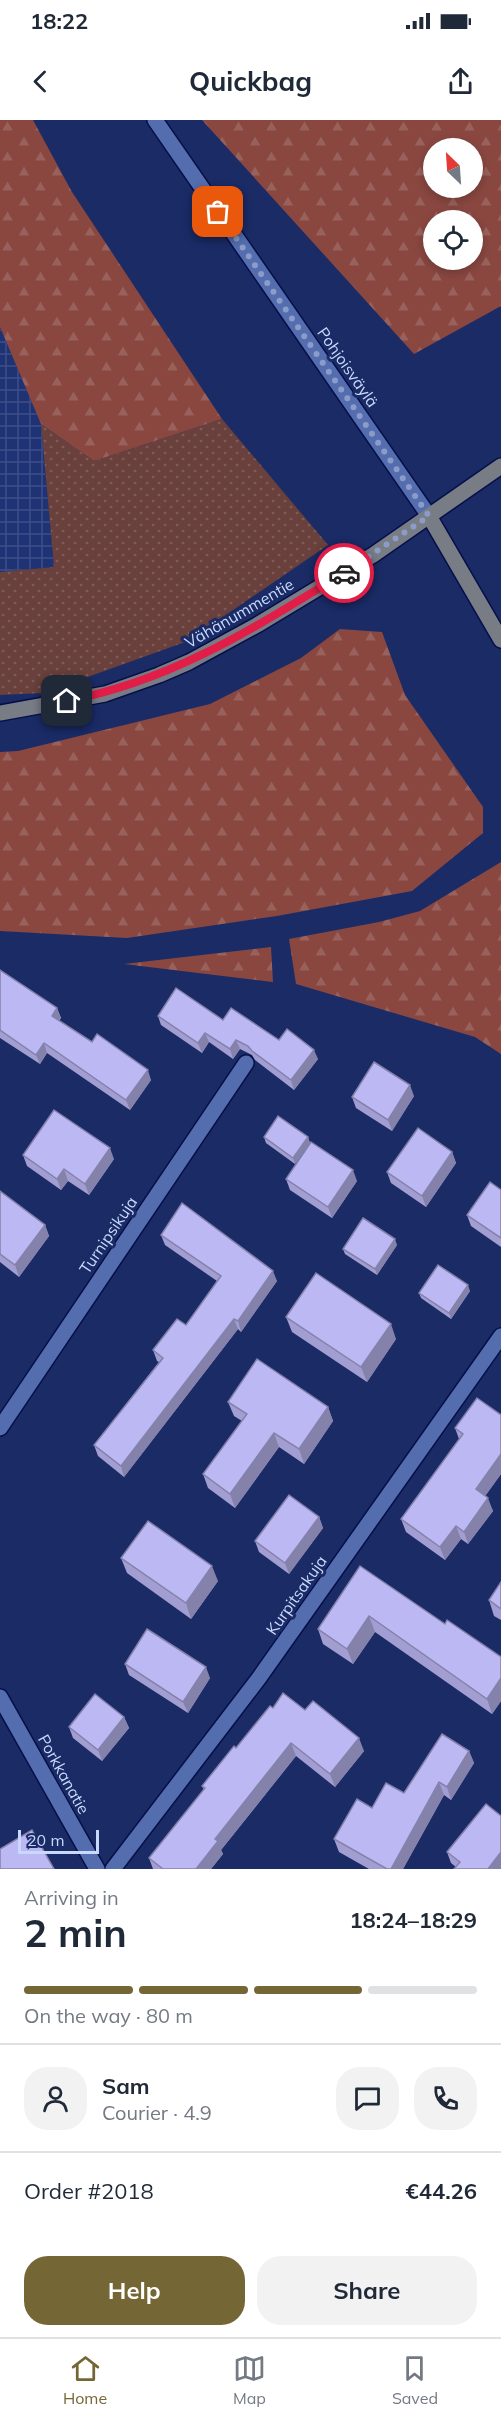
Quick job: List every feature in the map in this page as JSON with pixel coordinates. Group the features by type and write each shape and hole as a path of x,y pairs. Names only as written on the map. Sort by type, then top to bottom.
{"main road":[{"name":"Vähänummentie","path":"0,713 105,694 189,662 257,625 373,555 501,466"},
{"name":"Pohjoisväylä","path":"429,516 501,640"}],"street":[{"name":"Pohjoisväylä","path":"155,120 429,516"},
{"name":"Turnipsikuja","path":"0,1428 246,1063"},
{"name":"Kurpitsakuja","path":"113,1869 259,1678 501,1336"},
{"name":"Porkkanatie","path":"0,1697 97,1869"}],"shaded area":[{"path":"0,327 41,424 54,567 0,572"},
{"path":"222,419 328,545 188,641 43,693 0,695 0,572 54,567 41,424 94,461"}],"green space":[{"path":"0,120 33,120 72,192 222,419 94,461 41,424 0,327"},
{"path":"202,120 501,120 501,306 414,354"},
{"path":"340,629 382,632 405,695 483,807 483,833 412,891 277,916 127,938 0,931 0,752 18,751 210,704 301,658"},
{"path":"501,862 501,1054 475,1037 296,984 289,939 379,922 420,911"},
{"path":"271,947 273,982 124,964"}],"building":[{"path":"0,970 57,1008 52,1016 92,1042 97,1034 148,1070 126,1100 44,1043 36,1055 0,1030"},
{"path":"176,988 223,1020 231,1008 279,1040 287,1029 314,1050 291,1080 248,1046 236,1040 230,1049 205,1033 198,1043 158,1016"},
{"path":"374,1062 410,1085 388,1120 352,1097"},
{"path":"54,1110 110,1148 85,1184 64,1169 57,1179 23,1155"},
{"path":"278,1116 308,1137 293,1158 264,1137"},
{"path":"418,1128 452,1152 422,1196 387,1172"},
{"path":"311,1142 353,1170 328,1207 286,1179"},
{"path":"490,1182 501,1190 501,1238 467,1215"},
{"path":"0,1191 45,1225 15,1265 0,1254"},
{"path":"182,1203 273,1271 238,1321 234,1319 121,1466 94,1445 163,1358 153,1350 177,1319 186,1325 221,1276 161,1235"},
{"path":"363,1218 395,1239 375,1269 343,1249"},
{"path":"438,1265 468,1285 449,1313 419,1293"},
{"path":"316,1273 391,1324 361,1367 286,1317"},
{"path":"257,1359 328,1407 299,1449 274,1433 230,1494 203,1474 247,1414 228,1402"},
{"path":"477,1398 501,1415 501,1454 476,1489 488,1498 464,1532 456,1526 440,1547 401,1519 463,1434 455,1428"},
{"path":"289,1495 319,1517 285,1563 255,1541"},
{"path":"148,1521 212,1566 186,1603 121,1558"},
{"path":"360,1566 445,1624 447,1620 501,1657 501,1678 487,1699 369,1616 347,1649 318,1629"},
{"path":"501,1582 501,1609 489,1600"},
{"path":"147,1629 206,1667 183,1702 125,1664"},
{"path":"283,1693 305,1710 313,1701 359,1738 330,1774 291,1743 215,1839 218,1841 196,1869 163,1869 149,1858 205,1788 202,1786 234,1746 236,1748 270,1706 273,1708"},
{"path":"95,1694 124,1717 98,1750 69,1727"},
{"path":"442,1734 469,1751 447,1787 439,1782 391,1869 387,1869 334,1839 357,1799 372,1808 386,1783 404,1793"},
{"path":"486,1804 501,1816 501,1852 488,1869 454,1869 460,1862 447,1852"},
{"path":"32,1830 54,1869 0,1869 0,1849"}],"way so far":[{"path":"218,212 429,516 344,573"}],"route":[{"path":"67,701 105,694 189,662 344,573"}]}
